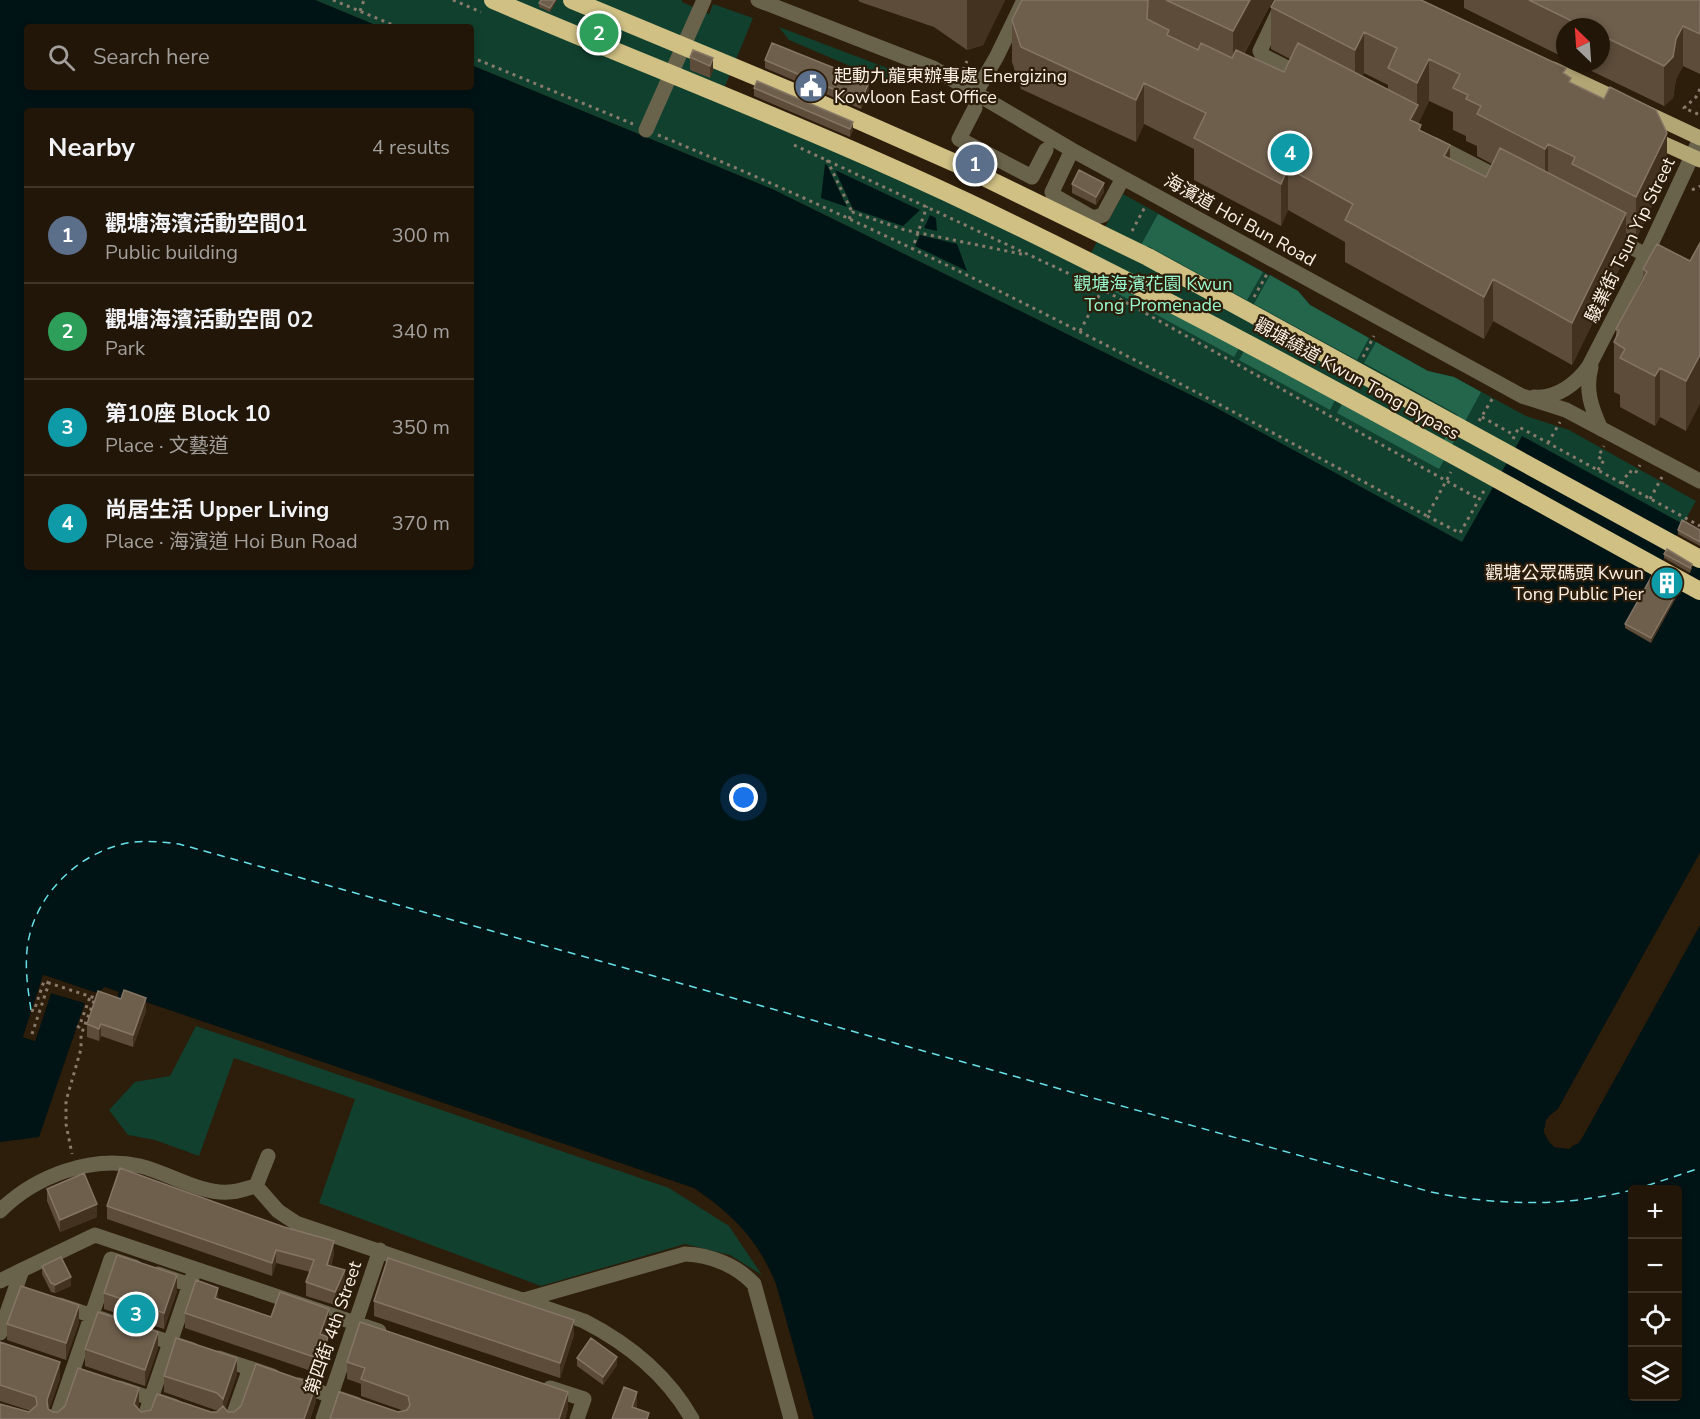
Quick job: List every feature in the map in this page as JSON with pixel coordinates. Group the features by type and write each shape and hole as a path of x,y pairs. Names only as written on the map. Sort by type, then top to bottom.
{"highway":[{"name":"觀塘繞道 Kwun Tong Bypass","path":"493,0 685,82 815,132 1091,263 1213,324 1700,591"},
{"name":"觀塘繞道 Kwun Tong Bypass","path":"572,0 790,90 955,163 1148,257 1700,559"}],"main road":[{"path":"1534,60 1700,139"},
{"path":"1640,133 1696,159"}],"street":[{"path":"646,130 704,0"},
{"name":"海濱道 Hoi Bun Road","path":"758,0 933,68 975,101 1072,150 1522,396 1566,410 1700,481"},
{"path":"1023,0 959,139 1032,177 1047,150"},
{"path":"1284,0 1260,51 1262,55 1316,83"},
{"path":"1422,138 1518,188"},
{"name":"駿業街 Tsun Yip Street","path":"1601,429 1590,406 1588,375 1594,358 1696,159 1700,139"},
{"path":"1072,150 1052,192 1093,218 1103,215 1123,178"},
{"path":"1592,226 1646,255"},
{"name":"駿業街 Tsun Yip Street","path":"1522,396 1542,398 1560,392 1583,374 1594,358"},
{"path":"256,1186 268,1156"},
{"path":"0,1211 16,1196 49,1178 75,1169 103,1164 140,1166 212,1191 229,1192 256,1186"},
{"path":"256,1186 278,1211 296,1223 584,1321 623,1344 658,1374 693,1419"},
{"path":"0,1281 94,1235 399,1337"},
{"name":"第四街 4th Street","path":"323,1419 380,1250"},
{"path":"524,1300 685,1254 724,1263 746,1275 754,1284 791,1419"},
{"path":"56,1419 111,1258 190,1285"},
{"path":"144,1419 195,1269"},
{"path":"0,1333 4,1310 20,1292 22,1270"},
{"path":"48,1301 371,1409"},
{"path":"232,1419 249,1368"},
{"path":"106,1383 193,1412"},
{"path":"540,1384 584,1399 577,1419"}],"path":[{"path":"335,0 391,24"},
{"path":"360,11 364,0"},
{"path":"474,58 775,183 1201,394 1460,533 1489,481"},
{"path":"1700,89 1696,97 1684,108 1700,115"},
{"path":"786,141 1102,289 1479,499"},
{"path":"827,159 852,212 905,230 1034,256"},
{"path":"912,250 927,206"},
{"path":"849,219 852,212"},
{"path":"1477,426 1494,394"},
{"path":"1482,417 1514,436"},
{"path":"1548,443 1560,422"},
{"path":"1509,445 1519,427 1699,526"},
{"path":"1598,471 1604,460 1598,457 1605,445"},
{"path":"1622,484 1629,471 1635,474 1640,464"},
{"path":"1427,516 1452,471"},
{"path":"1650,499 1662,476"},
{"path":"1694,531 1699,526 1700,520"},
{"path":"1687,527 1690,521"},
{"path":"32,1010 34,1011 44,981 95,998 81,1035 81,1049 66,1101 66,1124 72,1154"},
{"path":"32,1034 49,983"},
{"path":"77,1026 79,1027 90,997"}],"green space":[{"name":"觀塘海濱花園 Kwun Tong Promenade","path":"315,0 682,0 709,14 713,4 753,18 721,96 1086,262 1123,194 1298,291 1310,305 1428,371 1454,377 1526,416 1569,430 1696,501 1683,524 1462,543 1209,404 772,189 474,66 474,24 373,24"},
{"path":"779,27 911,77 896,81 883,80 789,40"},
{"path":"1158,214 1263,272 1247,300 1148,246 1140,259 1135,256"},
{"path":"1126,273 1239,348 1234,357 1115,292"},
{"path":"1270,275 1298,291 1310,305 1369,338 1357,360 1254,304"},
{"path":"1376,342 1428,371 1454,377 1481,392 1463,425 1455,420 1458,415 1364,363"},
{"path":"1244,351 1335,400 1330,410 1239,360"},
{"path":"1342,404 1435,455 1452,426 1460,430 1439,469 1337,413"},
{"path":"196,1026 669,1188 729,1226 762,1275 730,1255 685,1244 541,1286 319,1203 355,1099 234,1058 199,1156 155,1140 128,1135 109,1110 135,1082 170,1076"}],"shaded area":[{"path":"0,0 315,0 373,24 24,24 24,90 474,90 474,66 772,189 1209,404 1462,542 1522,436 1683,524 1625,628 1651,642 1700,554 1700,853 1558,1109 1549,1116 1544,1129 1549,1142 1557,1147 1579,1143 1700,925 1700,1419 814,1419 776,1284 769,1268 743,1229 721,1208 694,1188 125,995 114,1008 119,992 105,987 97,993 44,975 23,1037 35,1041 51,993 85,1003 39,1137 0,1142"},
{"path":"825,164 827,165 847,207 821,198"},
{"path":"835,170 920,210 903,226 853,209"},
{"path":"930,215 936,218 937,231 924,228"},
{"path":"920,235 957,244 967,271 915,246"}],"pier":[{"path":"1700,853 1700,859 1561,1111 1549,1122 1547,1132 1554,1143 1564,1146 1577,1141 1700,922 1700,925 1582,1138 1569,1149 1554,1147 1544,1133 1546,1120 1558,1109"},
{"path":"43,975 99,994 96,996 45,979 26,1035 33,1037 48,992 52,990 87,1002 78,1033 75,1032 85,1003 51,993 35,1041 23,1037"}],"building":[{"path":"541,0 555,0 550,8 539,3"},
{"path":"1022,0 1148,0 1147,19 1169,30 1167,35 1198,50 1201,43 1232,58 1236,50 1284,72 1298,43 1418,105 1410,120 1421,125 1419,130 1450,145 1444,156 1486,177 1500,148 1626,213 1572,323 1493,279 1484,297 1345,220 1353,204 1288,168 1281,184 1194,138 1206,113 1144,83 1136,100 1021,47 1012,20"},
{"path":"1166,0 1250,0 1233,31"},
{"path":"1275,0 1421,0 1556,63 1556,72 1564,72 1571,78 1569,82 1604,99 1610,87 1656,110 1667,133 1636,197 1572,164 1575,157 1548,144 1545,149 1477,114 1481,106 1466,99 1468,95 1453,88 1460,74 1429,59 1417,83 1388,68 1397,48 1364,32 1355,50 1271,7"},
{"path":"1529,0 1700,0 1700,34 1683,26 1676,39 1673,57 1664,66 1610,39 1610,18 1566,18"},
{"path":"772,43 869,82 861,101 765,60"},
{"path":"693,50 713,58 710,66 690,57"},
{"path":"757,81 853,122 850,129 754,88"},
{"path":"1079,170 1104,183 1096,197 1072,184"},
{"path":"1700,243 1700,355 1686,381 1660,368 1655,376 1620,358 1625,349 1614,342 1619,331 1616,329 1647,272 1643,269 1657,244 1690,261"},
{"path":"1682,520 1700,530 1700,542 1678,530"},
{"path":"1667,549 1692,564 1690,568 1664,554"},
{"path":"1653,574 1679,588 1651,638 1625,624"},
{"path":"124,990 146,998 133,1035 101,1024 99,1029 87,1024 98,991 121,999"},
{"path":"120,1168 284,1227 334,1241 327,1265 345,1270 335,1292 306,1282 314,1260 276,1250 272,1263 107,1206"},
{"path":"84,1173 97,1204 60,1220 47,1189"},
{"path":"117,1255 177,1275 164,1313 104,1293"},
{"path":"61,1257 71,1277 55,1285 51,1283 42,1266"},
{"path":"388,1258 574,1320 560,1363 374,1301"},
{"path":"196,1280 218,1288 215,1298 271,1317 280,1292 329,1309 320,1334 328,1337 320,1359 185,1313"},
{"path":"21,1286 79,1305 66,1343 7,1324"},
{"path":"98,1312 158,1332 145,1370 85,1349"},
{"path":"360,1322 568,1392 559,1419 330,1419 339,1392 398,1412 407,1410 410,1405 408,1396 361,1379 365,1368 347,1362"},
{"path":"176,1338 237,1358 223,1399 217,1393 164,1376"},
{"path":"591,1338 617,1357 603,1377 577,1358"},
{"path":"0,1342 60,1362 47,1400 48,1409 53,1412 58,1412 65,1406 78,1368 139,1388 134,1404 141,1412 151,1410 157,1394 211,1412 217,1412 223,1406 228,1412 234,1412 241,1406 256,1364 316,1385 304,1419 0,1419 0,1404 29,1412 37,1405 36,1397 0,1385"},
{"path":"624,1387 637,1392 632,1407 649,1413 647,1419 612,1419"}],"ferry route":[{"path":"31,1010 26,965 30,932 37,914 57,884 86,860 119,845 142,842 179,844 1431,1192 1482,1200 1532,1203 1607,1196 1628,1191"},
{"path":"1649,1185 1700,1168"}],"place":[{"name":"觀塘海濱活動空間 02","path":"599,33"},
{"name":"起動九龍東辦事處 Energizing Kowloon East Office","path":"811,86"},
{"name":"尚居生活 Upper Living","path":"1290,153"},
{"name":"觀塘海濱活動空間01","path":"975,164"},
{"name":"觀塘公眾碼頭 Kwun Tong Public Pier","path":"1667,583"},
{"name":"第10座 Block 10","path":"136,1314"}]}
